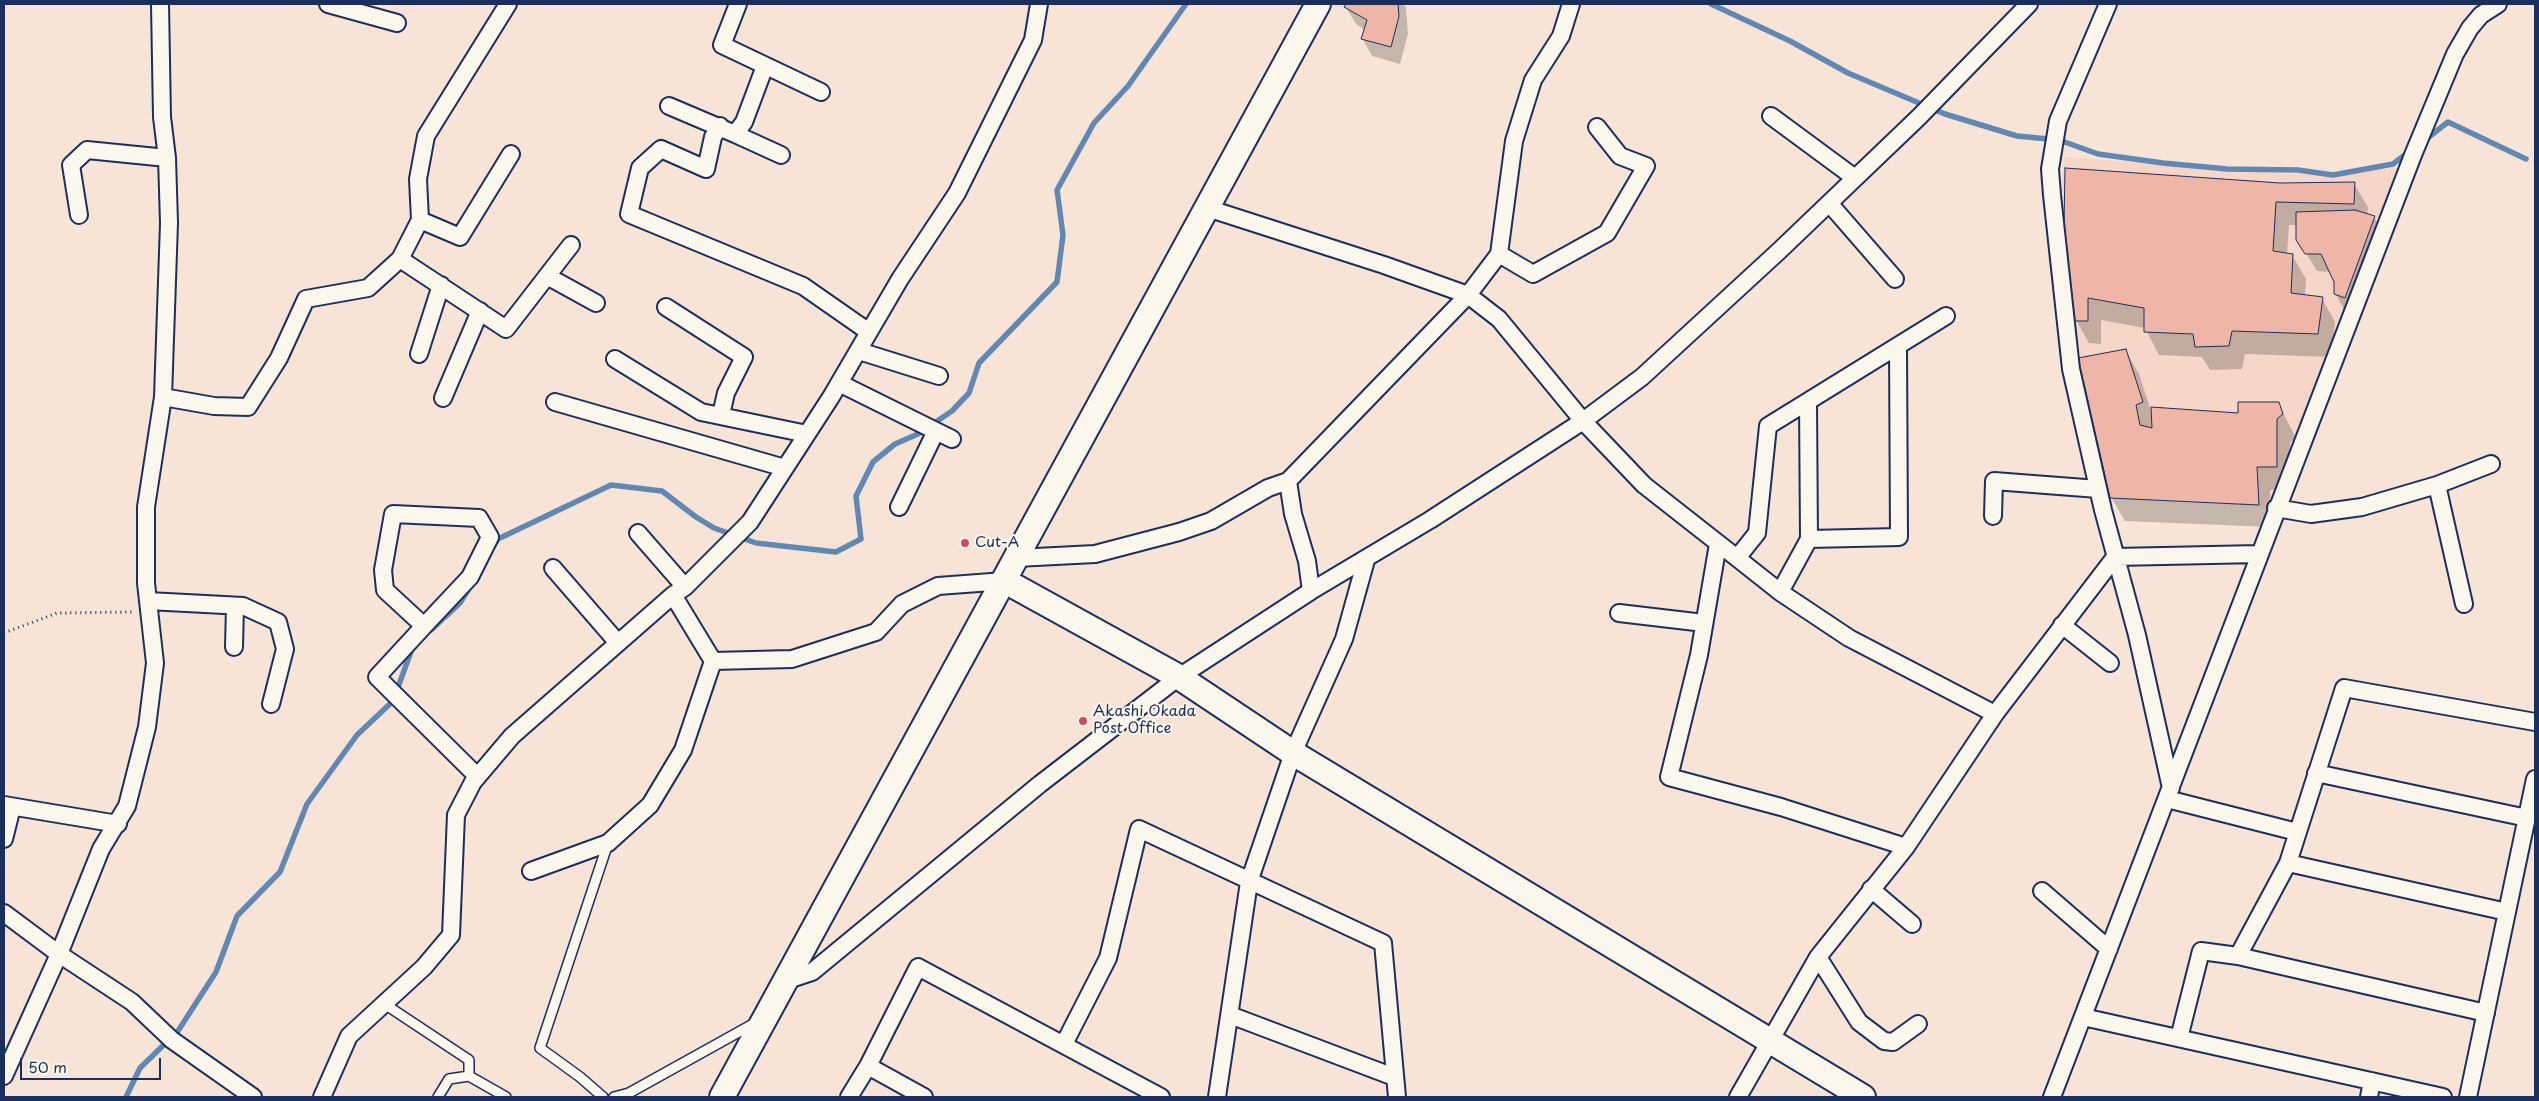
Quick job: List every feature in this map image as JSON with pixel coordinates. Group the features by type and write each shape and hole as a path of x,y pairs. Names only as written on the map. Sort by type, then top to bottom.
{"street":[{"path":"5,1070 59,954 102,849 127,806 147,728 155,664 146,583 146,507 162,397 169,222 167,158 162,118 160,4"},
{"path":"328,4 379,10 398,23"},
{"path":"162,397 214,406 248,407 278,358 306,299 368,288 400,259 420,220 418,179 426,136 508,4"},
{"path":"738,4 722,45 821,92"},
{"path":"322,1097 349,1036 424,967 451,935 456,815 477,776 512,736 679,591 750,522 839,383 900,279 957,193 986,138 1033,40 1039,4"},
{"path":"722,1097 1318,4"},
{"path":"1016,558 1095,554 1179,532 1211,521 1268,488 1288,481 1468,296 1499,254 1514,141 1533,80 1560,36 1571,4"},
{"path":"785,981 812,972 1040,784 1179,677 1311,591 1366,560 1583,421 1642,377 1855,178 2029,4"},
{"path":"2108,4 2058,121 2050,169 2056,252 2071,370 2098,489 2137,635 2169,794"},
{"path":"2052,1097 2413,154 2455,54 2470,28 2481,15 2498,4"},
{"path":"735,134 744,122 765,66"},
{"path":"669,106 720,126 781,155"},
{"path":"1771,116 1855,178"},
{"path":"720,126 713,137 706,169 661,149 640,168 629,214 804,286 870,332"},
{"path":"1499,254 1533,274 1608,233 1646,166 1620,156 1597,127"},
{"path":"79,215 71,165 88,150 167,158"},
{"path":"420,220 460,237 511,154"},
{"path":"1829,203 1894,279"},
{"path":"1207,208 1384,265 1468,296 1499,319 1583,421 1644,485 1718,544 1780,592 1848,638 1995,714"},
{"path":"400,259 506,329 571,245"},
{"path":"547,276 596,304"},
{"path":"419,354 441,286"},
{"path":"666,308 744,356 726,393 721,415"},
{"path":"443,398 480,311"},
{"path":"1737,558 1757,533 1768,426 1946,316"},
{"path":"1809,539 1900,537 1898,346"},
{"path":"859,350 939,376"},
{"path":"615,359 701,412 807,434"},
{"path":"839,383 952,439"},
{"path":"555,402 785,468"},
{"path":"1780,592 1809,539 1808,402"},
{"path":"899,508 936,431"},
{"path":"2276,508 2311,514 2362,507 2437,485 2491,464"},
{"path":"1288,481 1293,514 1307,561 1311,591"},
{"path":"1992,516 1994,481 2098,489"},
{"path":"2437,485 2464,604"},
{"path":"424,626 385,590 383,570 394,514 479,518 490,537 470,577 377,677 477,776"},
{"path":"531,871 608,843 650,805 683,750 712,661 679,591 638,533"},
{"path":"1718,544 1704,623 1669,777 1781,806 1906,847"},
{"path":"2115,557 2259,554"},
{"path":"1738,1097 1769,1039 1818,957 1906,847 1995,714 2115,557"},
{"path":"1217,1097 1249,882 1293,753 1344,639 1366,560"},
{"path":"553,568 618,643"},
{"path":"712,661 792,659 876,632 902,604 938,586 1005,581 1179,677 1293,753 1863,1097"},
{"path":"148,606 243,606 278,622 285,649 271,704"},
{"path":"234,647 235,606"},
{"path":"1619,613 1704,623"},
{"path":"2062,625 2110,662"},
{"path":"2238,956 2288,863 2344,688 2535,722"},
{"path":"2316,773 2527,818"},
{"path":"2468,1097 2535,779"},
{"path":"2169,794 2297,832"},
{"path":"4,839 8,806 118,824"},
{"path":"1064,1044 1108,958 1139,829 1383,943 1397,1097"},
{"path":"2288,863 2507,912"},
{"path":"1871,889 1912,924"},
{"path":"2042,891 2109,949"},
{"path":"4,913 59,954 132,1002 172,1040 253,1097"},
{"path":"2179,1038 2201,951 2238,956 2486,1012"},
{"path":"1818,957 1859,1022 1884,1041 1893,1042 1918,1024"},
{"path":"849,1097 868,1066 918,967 1161,1097"},
{"path":"1230,1015 1394,1076"},
{"path":"2083,1017 2179,1038 2371,1089 2444,1097"},
{"path":"868,1066 924,1097"}],"lane":[{"path":"603,1097 540,1048 608,843"},
{"path":"383,1003 469,1060 469,1076"},
{"path":"614,1097 629,1093 764,1018"},
{"path":"438,1097 449,1079 469,1076 506,1097"}],"path":[{"path":"4,633 57,613 148,606"}],"shaded area":[{"path":"2064,157 2287,174 2399,168 2269,507 2108,497 2074,325 2060,208"}],"building":[{"path":"1346,4 1398,4 1399,16 1391,47 1361,39 1367,20 1344,7"},
{"path":"2065,168 2280,183 2355,182 2354,204 2276,202 2273,251 2293,254 2291,293 2323,297 2318,334 2232,331 2229,346 2195,347 2193,334 2144,332 2144,308 2088,298 2088,321 2075,321 2064,225"},
{"path":"2355,210 2375,216 2345,298 2334,294 2334,282 2321,254 2305,254 2296,240 2296,212"},
{"path":"2126,349 2143,402 2136,405 2140,425 2152,428 2151,407 2238,413 2238,402 2279,402 2283,414 2277,419 2277,467 2257,467 2259,505 2110,498 2078,358"}],"waterway":[{"path":"494,545 498,539 611,485 662,491 714,528 756,543 836,552 861,539 856,496 873,462 895,444 918,434 952,411 969,393 979,363 1057,282 1063,235 1057,190 1094,123 1128,86 1186,4"},
{"path":"1711,4 1790,41 1848,73 1945,114 2017,136 2059,140 2098,154 2227,169 2298,170 2333,175 2393,164 2410,151"},
{"path":"2425,140 2448,122 2526,159"},
{"path":"431,630 460,603 470,587"},
{"path":"126,1097 140,1068 178,1031 216,972 237,916 280,872 307,804 357,735 393,701 413,646"}],"place":[{"name":"Cut-A","path":"965,543"},
{"name":"Akashi Okada Post Office","path":"1083,721"}]}
